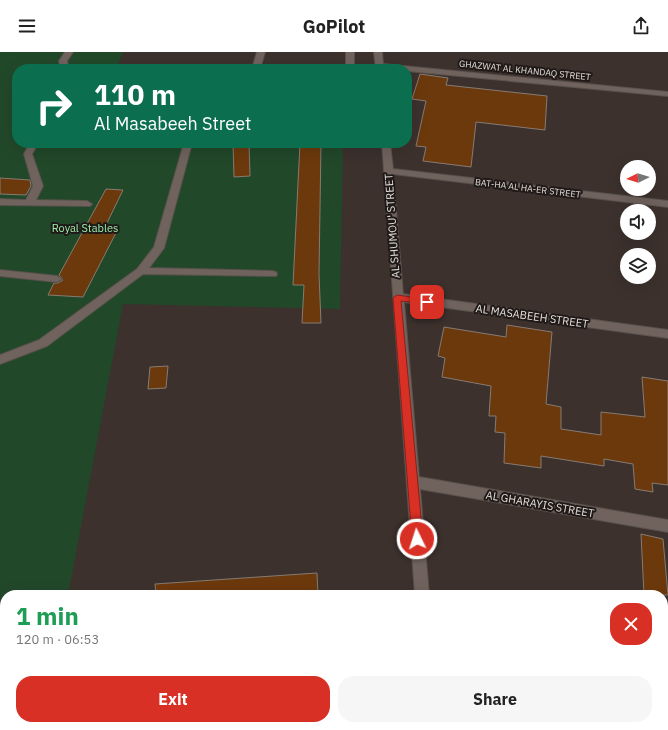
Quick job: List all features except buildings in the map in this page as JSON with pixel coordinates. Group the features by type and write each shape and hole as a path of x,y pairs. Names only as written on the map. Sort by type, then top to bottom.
{"street":[{"path":"64,64 63,61 69,52"},
{"path":"257,64 261,52"},
{"path":"350,52 350,64"},
{"path":"378,52 380,64"},
{"name":"GHAZWAT AL KHANDAQ STREET","path":"412,70 668,94"},
{"path":"30,202 38,186 28,154 31,148"},
{"path":"0,360 43,343 141,271 159,248 187,148"},
{"name":"AL SHUMOU' STREET","path":"386,148 397,298 422,590"},
{"name":"BAT-HA AL HA-ER STREET","path":"388,171 668,204"},
{"path":"0,202 87,204"},
{"path":"141,271 272,274"},
{"path":"0,273 57,279"},
{"name":"AL MASABEEH STREET","path":"397,298 668,334"},
{"name":"AL GHARAYIS STREET","path":"413,482 668,526"}],"green space":[{"name":"Royal Stables","path":"0,52 123,52 118,64 12,64 12,148 343,148 340,309 123,304 69,590 0,590"}],"route":[{"path":"417,539 397,298 427,302"}]}
